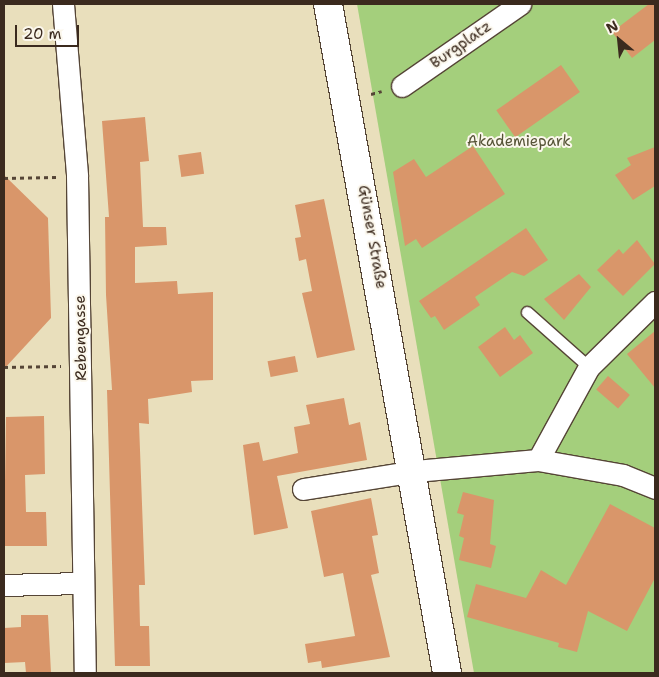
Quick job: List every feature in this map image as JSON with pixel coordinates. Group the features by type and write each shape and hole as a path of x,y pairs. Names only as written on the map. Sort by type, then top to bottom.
{"main road":[{"name":"Günser Straße","path":"328,4 415,471 444,673"}],"street":[{"name":"Rebengasse","path":"63,4 77,176 82,366 85,673"},
{"name":"Burgplatz","path":"402,86 520,4"},
{"path":"538,460 589,367 655,302"},
{"path":"303,489 415,471 538,460 623,475 655,488"},
{"path":"4,585 83,583"}],"lane":[{"path":"527,312 589,367"}],"path":[{"path":"4,178 77,176"},
{"path":"4,367 82,366"}],"green space":[{"name":"Akademiepark","path":"357,4 655,4 655,673 474,673"}],"building":[{"path":"649,4 655,4 655,40 632,58 612,32"},
{"path":"561,65 580,92 515,137 496,110"},
{"path":"145,117 149,161 140,162 143,227 166,227 167,245 135,247 135,283 177,281 178,294 213,292 213,380 191,381 192,392 148,399 149,424 139,423 145,585 139,585 140,626 149,626 150,666 115,666 107,390 112,390 106,295 105,217 109,217 102,121"},
{"path":"473,146 505,194 422,248 416,239 405,246 393,172 414,159 426,177"},
{"path":"655,147 655,186 633,200 615,175 631,165 627,158"},
{"path":"201,152 204,174 181,177 178,155"},
{"path":"4,175 48,218 51,318 4,369"},
{"path":"324,199 355,350 317,358 302,293 312,291 306,259 299,261 295,238 301,237 295,205"},
{"path":"526,228 548,260 524,276 512,272 475,297 480,305 444,330 435,316 431,318 419,301"},
{"path":"637,240 655,264 623,296 597,270 619,249 623,254"},
{"path":"579,274 591,287 564,320 544,299"},
{"path":"505,327 514,340 520,335 533,353 500,377 478,347"},
{"path":"655,331 655,388 627,354"},
{"path":"295,356 298,372 271,377 268,361"},
{"path":"608,376 630,395 618,409 596,390"},
{"path":"344,398 349,425 360,422 367,460 277,476 288,528 254,535 243,445 259,442 263,461 298,453 294,427 310,424 306,405"},
{"path":"44,416 45,474 25,475 26,512 46,512 47,546 4,546 6,417"},
{"path":"463,492 494,500 490,544 496,546 491,568 459,560 464,538 459,536 464,515 457,513"},
{"path":"371,498 378,535 372,536 379,573 371,575 390,657 322,668 321,661 308,663 305,644 355,636 343,573 324,577 311,511"},
{"path":"610,504 655,528 655,578 627,631 588,611 577,652 558,647 559,643 467,617 476,584 526,598 541,570 566,585"},
{"path":"21,615 48,615 51,673 26,673 25,662 4,663 4,628 21,627"}]}
